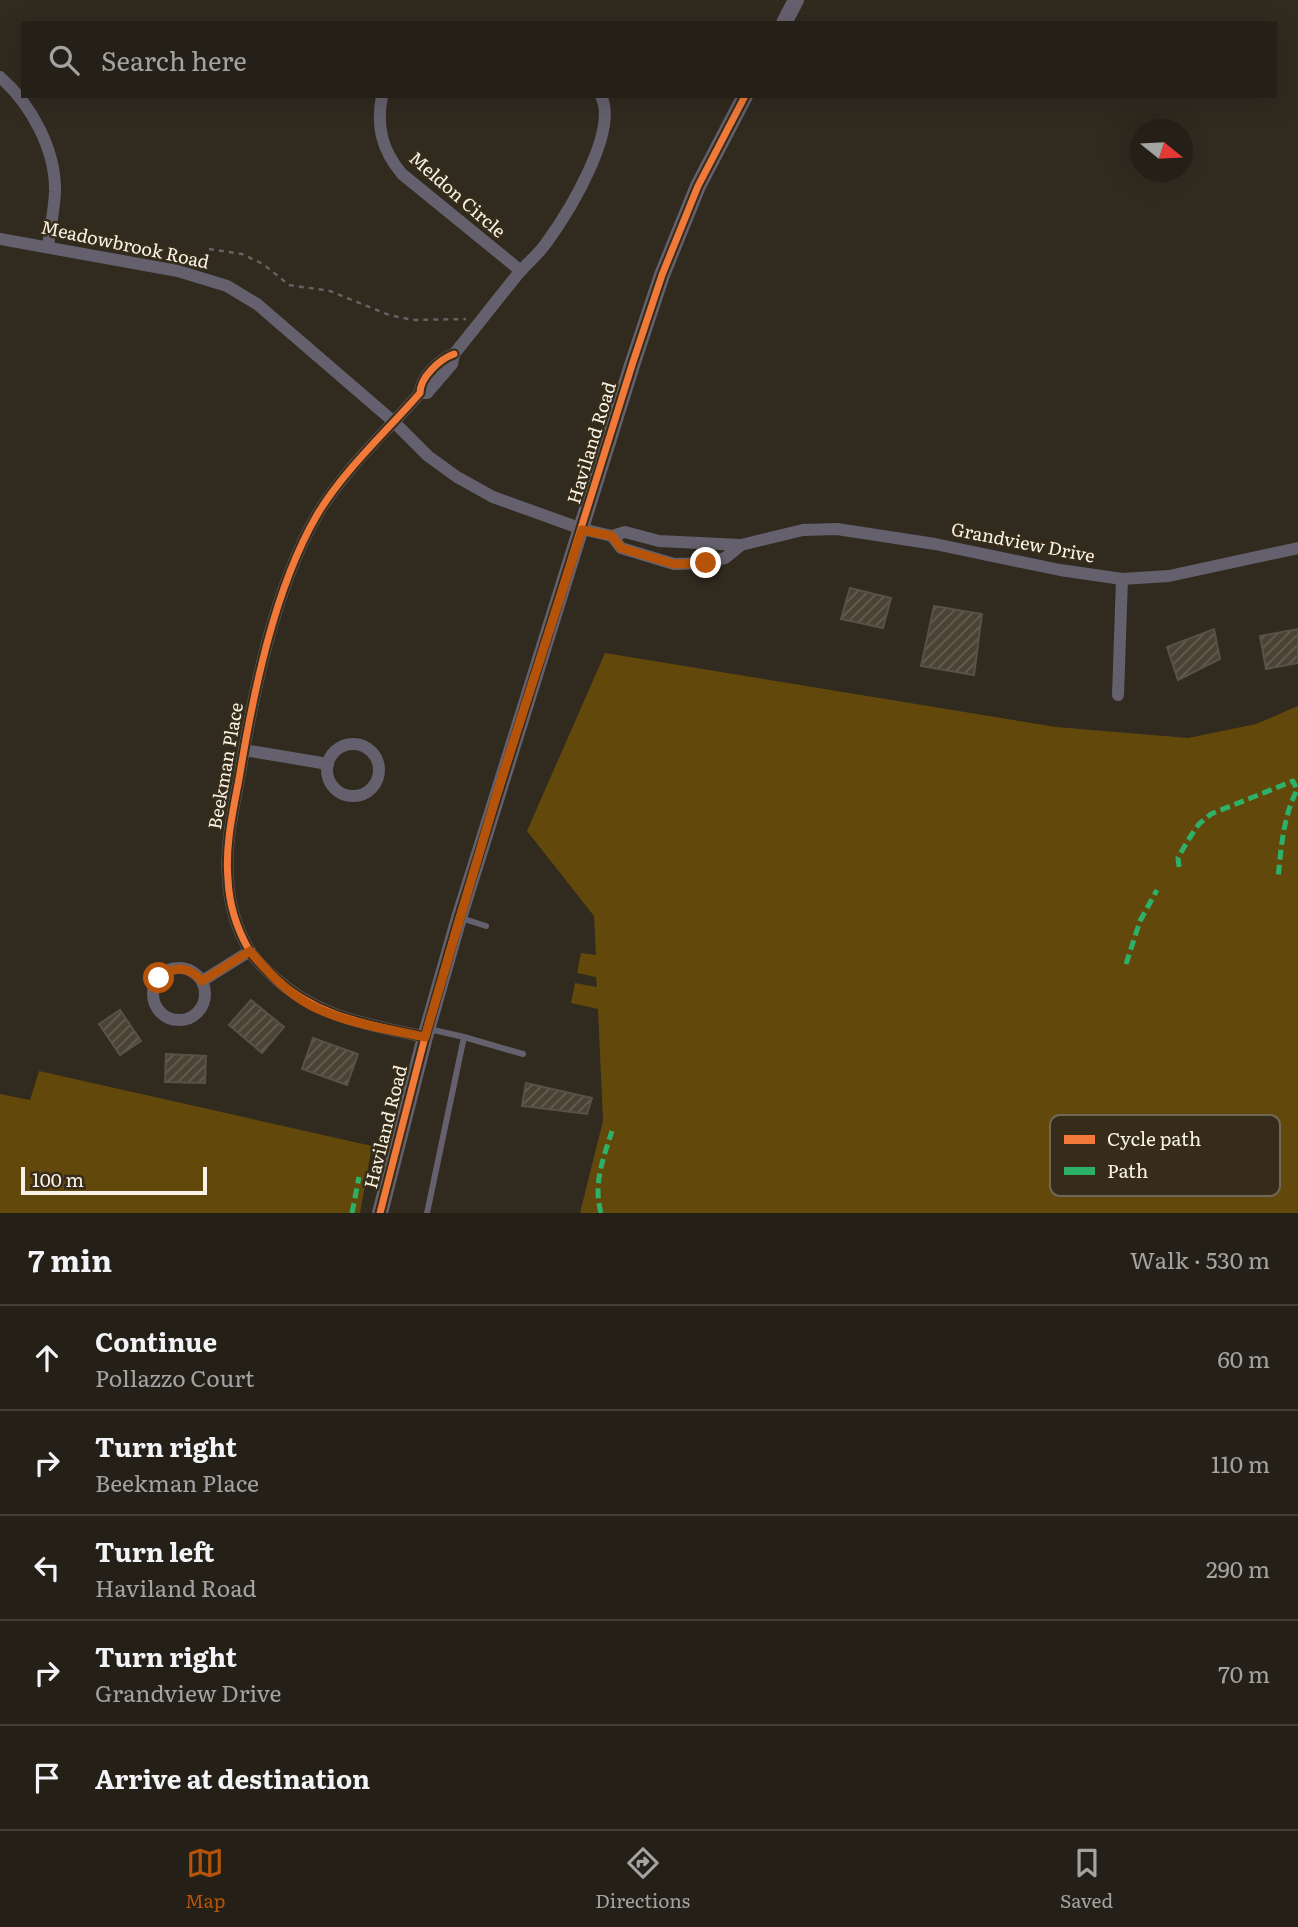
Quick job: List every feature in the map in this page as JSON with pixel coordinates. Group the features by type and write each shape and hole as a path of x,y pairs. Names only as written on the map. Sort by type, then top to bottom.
{"street":[{"path":"785,21 796,0"},
{"path":"0,77 12,88 38,126 46,147 55,191 48,247"},
{"name":"Meldon Circle","path":"382,98 380,133 389,158 402,174 521,271"},
{"path":"394,422 420,393 420,385 443,358 454,354 547,243 589,169 606,119 602,98"},
{"name":"Haviland Road","path":"380,1213 426,1033 459,918 662,275 698,186 744,98"},
{"name":"Meadowbrook Road","path":"0,239 178,271 227,286 257,304 394,422 428,456 481,491 582,530 612,536"},
{"name":"Beekman Place","path":"394,422 355,464 317,514 282,591 244,750 229,840 228,879 231,903 250,951 282,985 311,1006 342,1017 426,1033"},
{"name":"Grandview Drive","path":"741,545 725,558 716,561 674,564 621,548 612,536 625,532 659,541 741,545 803,530 837,529 935,544 1060,570 1122,579 1169,576 1298,548"},
{"path":"1118,695 1122,579"},
{"path":"359,744 376,756 379,776 375,785 367,792 358,796 347,796 338,792 331,784 327,775 328,764 339,748 359,744"},
{"path":"244,750 328,764"},
{"path":"202,981 250,951"},
{"path":"187,969 202,981 206,991 205,1002 192,1018 172,1020 156,1007 154,988 166,971 187,969"}],"lane":[{"path":"459,918 486,926"},
{"path":"426,1033 464,1037 523,1054"},
{"path":"428,1213 464,1037"}],"path":[{"path":"208,249 242,254 262,264 289,285 330,291 388,315 413,320 467,319"}],"shaded area":[{"path":"605,653 1056,727 1188,738 1256,724 1298,706 1298,1213 580,1213 603,1121 598,1009 571,1003 575,983 597,987 596,977 577,973 581,953 596,955 594,916 527,831"},
{"path":"39,1071 372,1146 360,1213 0,1213 0,1094 30,1100"}],"building":[{"path":"850,588 891,598 883,628 841,619"},
{"path":"934,606 982,614 974,675 921,666"},
{"path":"1214,629 1220,659 1178,680 1167,647"},
{"path":"1298,629 1298,663 1266,669 1260,636"},
{"path":"251,1000 284,1027 262,1053 229,1025"},
{"path":"120,1010 141,1041 120,1055 99,1024"},
{"path":"313,1038 358,1054 347,1085 302,1069"},
{"path":"166,1054 206,1056 205,1083 165,1082"},
{"path":"526,1083 592,1098 587,1114 522,1106"}],"marked path":[{"path":"1179,867 1178,858 1188,840 1199,824 1211,814 1293,781 1297,790 1286,822 1278,878"},
{"path":"1126,964 1140,921 1157,890"},
{"path":"601,1213 599,1182 612,1131"},
{"path":"352,1213 359,1177"}],"cycle path":[{"path":"380,1213 459,918 633,362 662,275 698,186 744,98"},
{"path":"425,1037 326,1011 291,991 267,971 249,950 237,925 227,866 232,816 258,678 277,609 302,544 317,515 339,483 420,393 423,381 432,369 454,354"}],"route":[{"path":"159,978 166,971 176,968 187,969 202,981 250,951 282,985 311,1006 342,1017 425,1037 500,783 582,530 612,536 621,548 674,564 706,563"}]}
